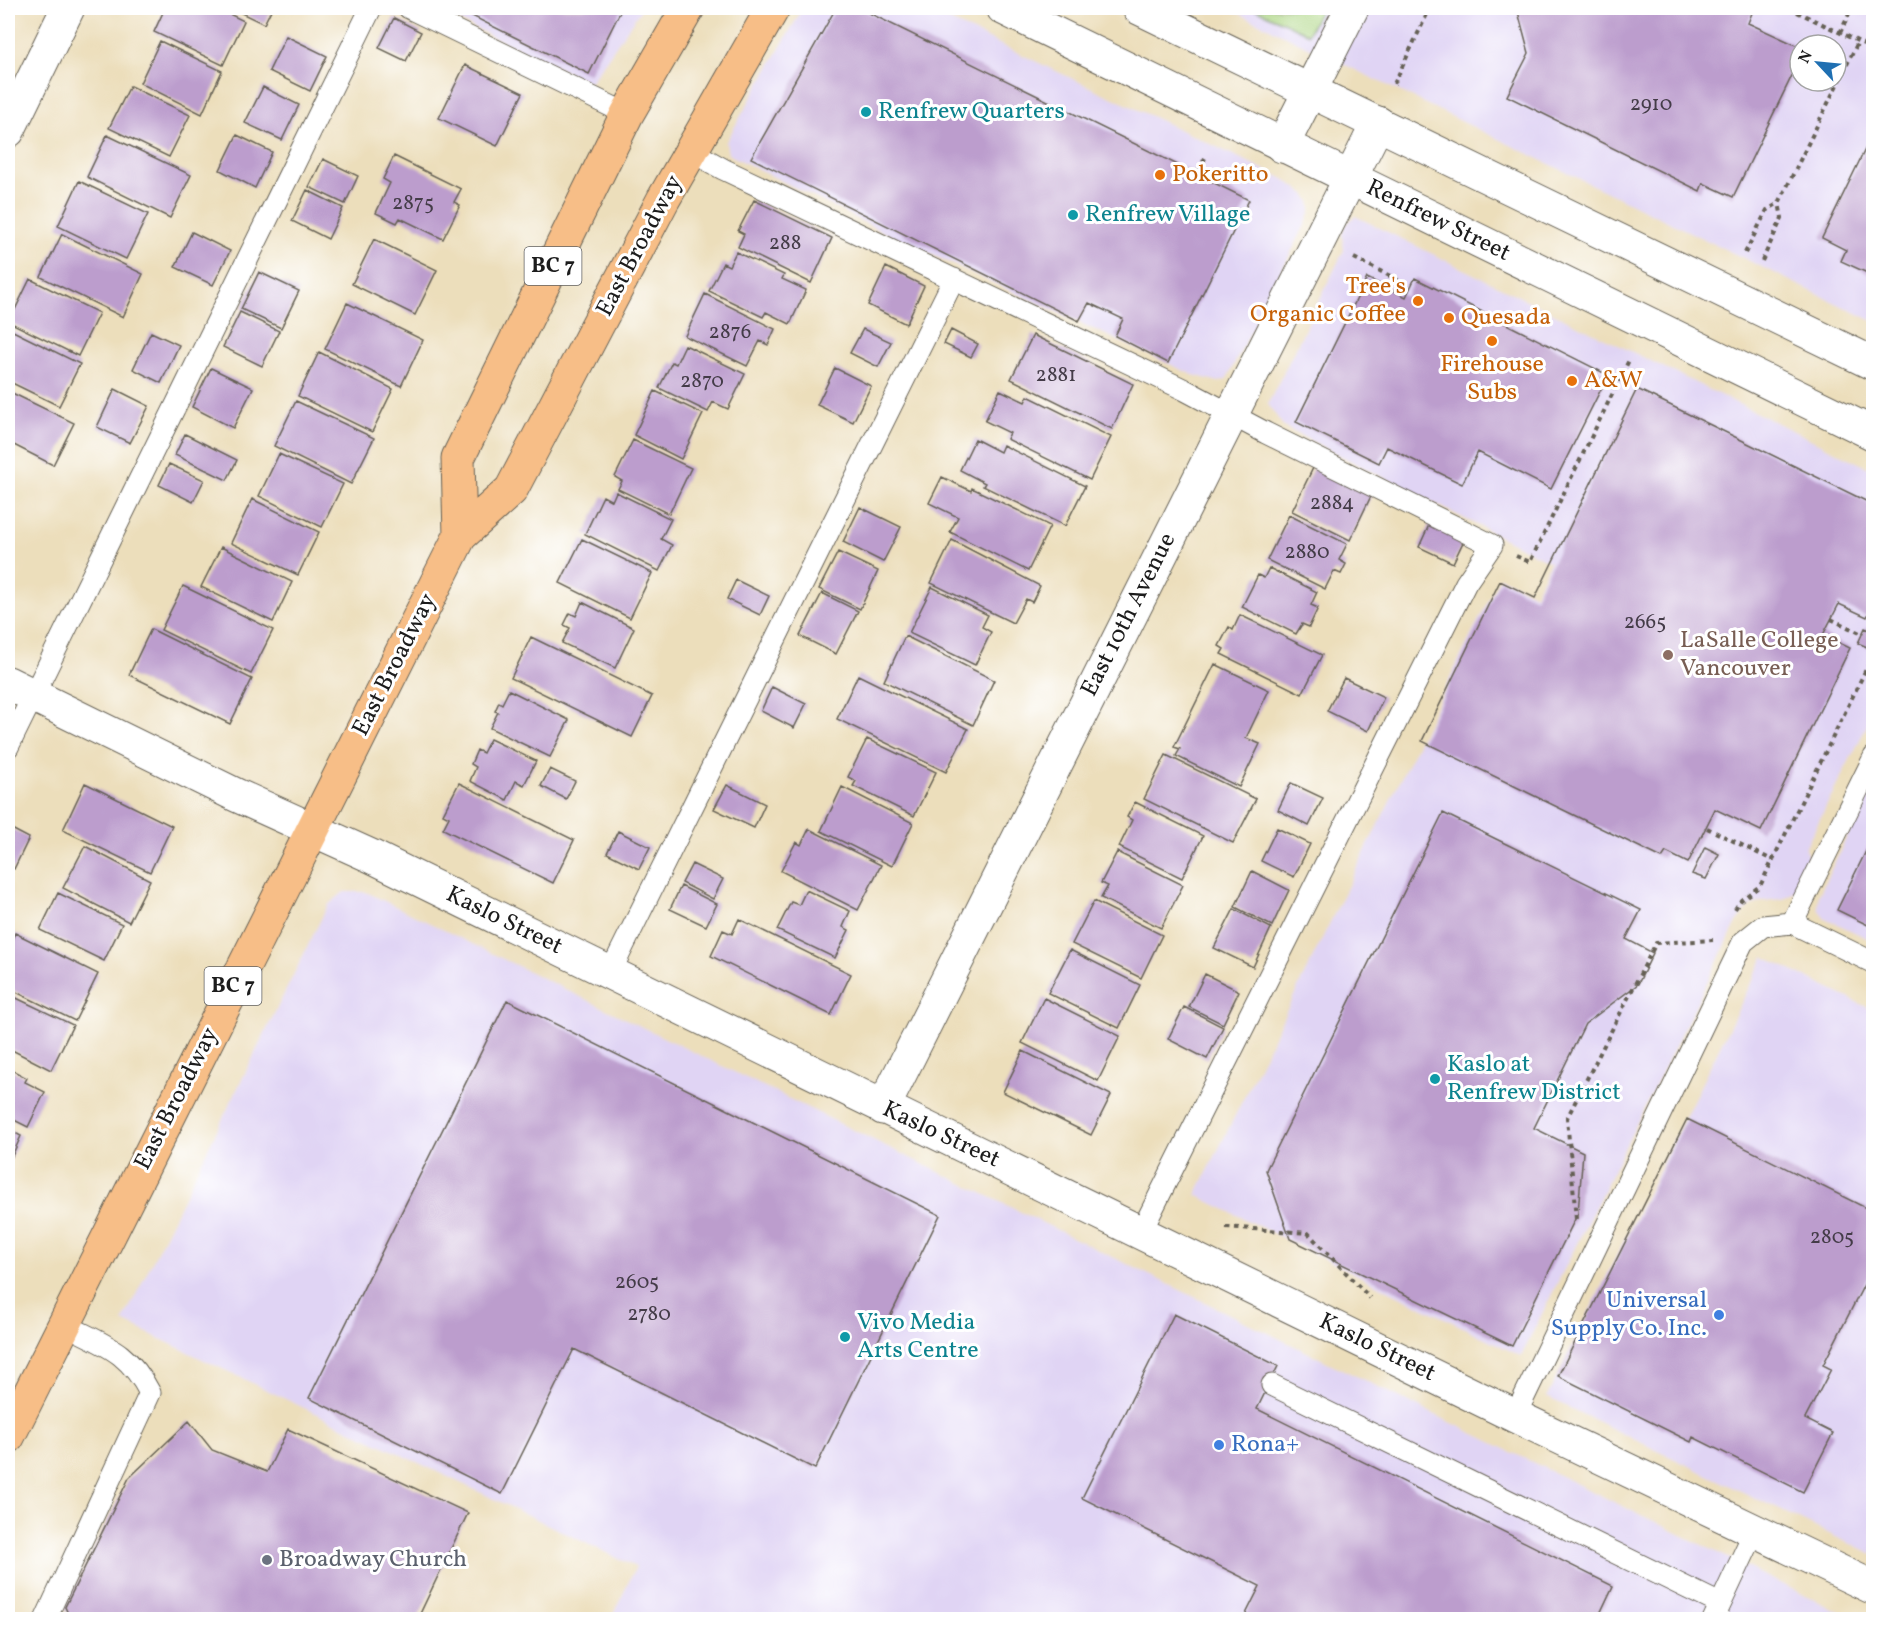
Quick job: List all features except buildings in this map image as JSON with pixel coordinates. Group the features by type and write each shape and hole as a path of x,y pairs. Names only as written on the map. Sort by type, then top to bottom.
{"main road":[{"name":"East Broadway","path":"460,536 458,458 627,114 688,8"},
{"name":"East Broadway","path":"8,1437 460,536 511,490 691,151 773,8"}],"street":[{"path":"8,131 68,8"},
{"name":"Renfrew Street","path":"1003,8 1874,434"},
{"path":"1139,8 1874,364"},
{"path":"1282,146 1352,8"},
{"name":"East 10th Avenue","path":"883,1108 1230,413 1378,123"},
{"name":"Kaslo Street","path":"20,689 610,973 1515,1416 1874,1588"}],"lane":[{"path":"8,747 20,689 371,8"},
{"path":"409,8 627,114"},
{"path":"691,151 723,169 1230,413 1492,545 1466,583 1141,1232"},
{"path":"610,973 954,279"},
{"path":"1792,923 1874,757"},
{"path":"1515,1416 1743,942 1763,926 1792,923 1874,963"},
{"path":"45,1620 150,1393 138,1370 122,1355 64,1323"},
{"path":"1272,1385 1716,1612 1755,1530"}],"path":[{"path":"1394,84 1430,8"},
{"path":"1789,8 1840,33 1852,8"},
{"path":"1848,37 1874,49"},
{"path":"1745,253 1767,210 1779,203 1858,42"},
{"path":"1204,158 1199,169 1211,174 1209,180"},
{"path":"1762,261 1782,218 1779,203"},
{"path":"1354,258 1400,281 1395,292"},
{"path":"1492,545 1530,562 1630,358"},
{"path":"1831,619 1862,634"},
{"path":"1734,910 1741,900 1760,886 1874,653"},
{"path":"1707,828 1772,860"},
{"path":"1577,1229 1567,1118 1656,943 1714,940"},
{"path":"1226,1227 1308,1233 1370,1298"}],"shaded area":[{"path":"433,8 642,8 590,83"},
{"path":"803,8 923,8 1284,179 1305,194 1310,201 1311,210 1305,225 1226,380 1219,382 1193,375 887,234 728,154 726,142"},
{"path":"1228,8 1873,8 1873,321"},
{"path":"1355,216 1873,470 1873,714 1805,848 1809,861 1805,878 1797,890 1783,899 1762,901 1748,908 1737,922 1521,1356 1196,1195 1500,577 1535,595 1550,562 1284,427 1268,404 1344,250 1342,234 1345,226"},
{"path":"1873,783 1873,941 1825,918 1818,909 1818,903 1819,895"},
{"path":"344,892 366,892 1853,1619 611,1619 636,1567 123,1321 328,905"},
{"path":"1764,957 1873,1010 1873,1555 1547,1397"}],"green space":[{"path":"1253,8 1321,8 1308,34"}],"place":[{"name":"Renfrew Quarters","path":"866,112"},
{"name":"Pokeritto","path":"1160,175"},
{"name":"Renfrew Village","path":"1073,215"},
{"name":"Tree's Organic Coffee","path":"1418,301"},
{"name":"Quesada","path":"1449,318"},
{"name":"Firehouse Subs","path":"1492,341"},
{"name":"A&W","path":"1572,381"},
{"name":"LaSalle College Vancouver","path":"1668,655"},
{"name":"Kaslo at Renfrew District","path":"1435,1079"},
{"name":"Universal Supply Co. Inc.","path":"1719,1315"},
{"name":"Vivo Media Arts Centre","path":"845,1337"},
{"name":"Rona+","path":"1219,1445"},
{"name":"Broadway Church","path":"267,1560"}]}
